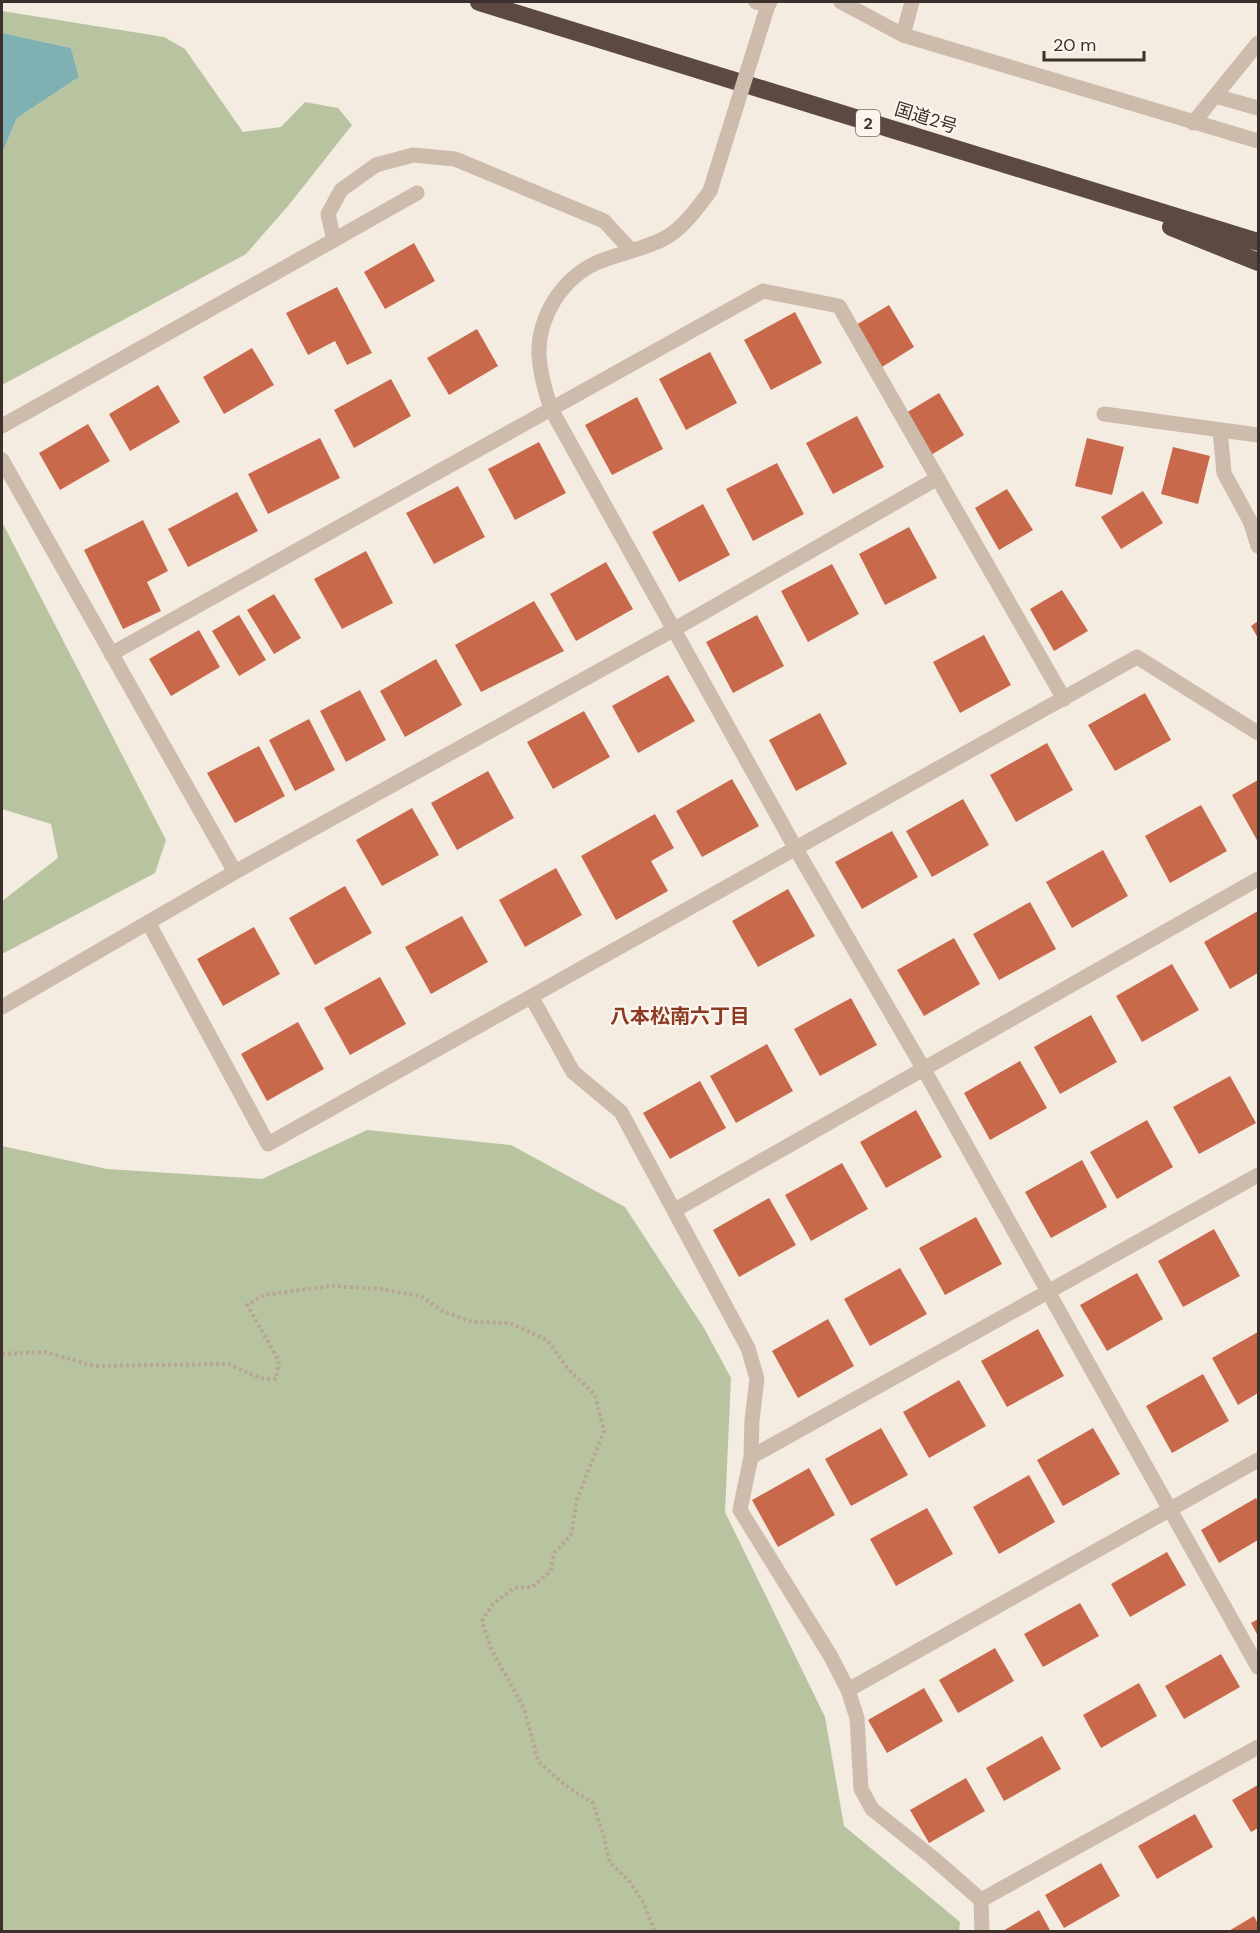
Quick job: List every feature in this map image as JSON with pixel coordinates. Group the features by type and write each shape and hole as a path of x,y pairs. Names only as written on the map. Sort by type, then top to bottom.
{"highway":[{"name":"国道2号","path":"479,2 1258,242"},
{"path":"1065,183 1258,262"}],"street":[{"path":"841,2 903,35 1258,141"},
{"path":"903,35 912,2"},
{"path":"764,3 710,191 689,218 668,236 595,263 563,286 544,320 539,354 544,387 551,409 673,630 923,1068 1258,1667"},
{"path":"1193,123 1258,43"},
{"path":"1215,96 1258,108"},
{"path":"334,240 328,214 341,190 376,165 413,155 455,159 604,221 631,250"},
{"path":"2,426 417,193"},
{"path":"111,654 763,291 839,306 1064,699"},
{"path":"1104,414 1258,435"},
{"path":"1220,430 1224,473 1250,521 1258,546"},
{"path":"2,460 235,872"},
{"path":"2,1007 235,872 673,630 938,478"},
{"path":"148,922 268,1144 1137,657 1258,732"},
{"path":"675,1210 1258,879"},
{"path":"532,998 573,1072 621,1112 748,1348 757,1379 752,1420 751,1457 740,1510 830,1655 848,1690 857,1718 861,1789 872,1809 981,1900 982,1932"},
{"path":"751,1457 1258,1175"},
{"path":"848,1690 1258,1460"},
{"path":"981,1900 1258,1747"}],"path":[{"path":"2,1354 45,1352 94,1366 228,1364 260,1378 276,1379 279,1361 247,1305 264,1295 332,1286 380,1289 421,1296 442,1311 472,1322 510,1323 547,1340 568,1370 595,1395 604,1431 577,1499 571,1535 554,1553 551,1571 532,1587 514,1588 493,1604 482,1621 491,1649 524,1708 538,1761 566,1786 593,1803 610,1863 630,1882 643,1902 655,1932"}],"green space":[{"path":"2,11 164,37 185,49 243,132 281,127 305,102 338,108 352,125 288,206 246,254 2,385 2,153 17,118 79,77 71,48 2,33"},
{"path":"2,522 166,840 155,873 2,954 2,901 58,858 51,824 2,809"},
{"path":"367,1130 511,1145 625,1207 704,1328 731,1378 725,1512 825,1717 844,1826 960,1922 959,1931 2,1931 2,1146 107,1169 262,1179"}],"water":[{"path":"2,33 71,48 79,77 17,118 2,153"}],"building":[{"path":"414,243 435,281 385,309 364,272"},
{"path":"337,287 372,353 347,365 335,341 308,355 286,313"},
{"path":"889,305 914,347 882,367 856,325"},
{"path":"795,312 822,363 771,390 744,340"},
{"path":"477,329 498,366 449,395 427,358"},
{"path":"252,348 274,385 224,414 203,377"},
{"path":"710,352 737,403 686,430 659,379"},
{"path":"391,379 411,416 354,448 334,410"},
{"path":"158,385 180,422 130,451 109,414"},
{"path":"939,393 964,435 931,455 906,413"},
{"path":"637,397 663,449 612,475 585,425"},
{"path":"857,416 884,467 833,494 806,443"},
{"path":"88,424 110,461 60,490 39,453"},
{"path":"320,438 340,478 268,514 248,474"},
{"path":"1087,438 1124,447 1112,495 1075,486"},
{"path":"539,442 566,493 515,520 488,469"},
{"path":"1173,447 1210,456 1198,504 1161,494"},
{"path":"777,463 804,514 753,541 726,489"},
{"path":"458,486 485,537 434,564 406,513"},
{"path":"1007,489 1033,530 999,550 975,508"},
{"path":"1143,491 1163,523 1121,549 1101,517"},
{"path":"237,492 258,531 188,567 168,529"},
{"path":"703,504 730,555 679,582 652,532"},
{"path":"143,520 168,571 147,582 161,611 123,629 84,550"},
{"path":"909,527 937,578 885,605 859,554"},
{"path":"366,551 393,603 342,629 314,579"},
{"path":"606,562 633,609 576,641 550,594"},
{"path":"832,564 859,614 808,642 781,591"},
{"path":"1062,590 1088,631 1054,651 1030,609"},
{"path":"274,594 301,638 274,654 247,610"},
{"path":"534,601 564,651 481,692 455,645"},
{"path":"239,615 266,660 239,676 212,631"},
{"path":"757,615 784,666 733,693 706,642"},
{"path":"1258,621 1258,638 1251,626"},
{"path":"199,630 220,667 171,696 149,659"},
{"path":"984,635 1011,685 960,713 933,662"},
{"path":"436,659 462,705 405,737 380,691"},
{"path":"668,675 695,721 638,753 612,706"},
{"path":"360,690 386,740 346,762 320,711"},
{"path":"1145,693 1171,740 1115,771 1088,725"},
{"path":"584,711 610,757 553,789 527,742"},
{"path":"820,713 847,764 796,791 769,740"},
{"path":"309,719 335,770 295,791 269,740"},
{"path":"1047,743 1073,790 1016,822 990,775"},
{"path":"259,746 285,796 235,823 207,773"},
{"path":"488,771 514,818 457,850 431,803"},
{"path":"732,779 759,826 702,857 676,811"},
{"path":"1258,780 1258,842 1232,795"},
{"path":"963,799 989,845 932,877 906,831"},
{"path":"1201,805 1227,851 1170,883 1145,836"},
{"path":"412,808 439,855 382,886 356,840"},
{"path":"655,814 674,848 651,861 668,891 616,920 581,856"},
{"path":"892,831 918,877 862,909 835,862"},
{"path":"1103,850 1128,896 1072,928 1046,882"},
{"path":"556,868 582,915 525,947 499,900"},
{"path":"345,886 372,933 315,965 289,918"},
{"path":"788,889 815,936 758,967 732,921"},
{"path":"1030,902 1056,949 999,980 973,934"},
{"path":"1258,911 1258,973 1230,989 1204,942"},
{"path":"462,916 488,962 431,994 405,947"},
{"path":"254,927 280,974 223,1006 197,959"},
{"path":"954,938 980,984 924,1016 897,970"},
{"path":"1172,964 1199,1010 1142,1042 1116,996"},
{"path":"380,977 406,1024 350,1055 324,1008"},
{"path":"851,998 877,1045 820,1076 794,1029"},
{"path":"1091,1015 1117,1062 1060,1094 1034,1047"},
{"path":"298,1022 324,1069 267,1101 241,1054"},
{"path":"767,1044 793,1091 736,1123 710,1076"},
{"path":"1020,1061 1047,1108 990,1140 964,1093"},
{"path":"1230,1076 1256,1123 1199,1154 1173,1107"},
{"path":"700,1081 726,1128 670,1159 643,1113"},
{"path":"916,1110 942,1157 886,1188 860,1142"},
{"path":"1147,1120 1173,1167 1117,1199 1090,1152"},
{"path":"1082,1160 1107,1207 1051,1238 1025,1192"},
{"path":"842,1163 868,1209 811,1241 785,1195"},
{"path":"769,1198 796,1245 739,1277 713,1230"},
{"path":"976,1217 1002,1264 945,1295 919,1248"},
{"path":"1214,1229 1240,1276 1183,1307 1158,1261"},
{"path":"900,1268 927,1314 870,1346 844,1299"},
{"path":"1137,1273 1163,1319 1107,1351 1080,1305"},
{"path":"828,1319 854,1366 798,1398 772,1351"},
{"path":"1038,1329 1064,1376 1007,1407 981,1361"},
{"path":"1258,1332 1258,1393 1238,1405 1212,1358"},
{"path":"1203,1374 1229,1421 1172,1453 1146,1406"},
{"path":"959,1380 986,1426 929,1458 903,1412"},
{"path":"881,1428 908,1475 851,1506 825,1459"},
{"path":"1093,1428 1120,1474 1063,1506 1037,1460"},
{"path":"809,1468 835,1515 778,1547 752,1500"},
{"path":"1029,1475 1055,1522 999,1554 973,1507"},
{"path":"1256,1498 1258,1502 1258,1540 1219,1563 1201,1530"},
{"path":"927,1508 953,1554 896,1586 870,1539"},
{"path":"1167,1552 1186,1585 1130,1617 1111,1584"},
{"path":"1080,1603 1099,1636 1043,1667 1024,1634"},
{"path":"1258,1619 1258,1636 1251,1623"},
{"path":"995,1648 1014,1681 958,1713 939,1680"},
{"path":"1221,1654 1240,1687 1184,1719 1165,1686"},
{"path":"1139,1683 1157,1716 1101,1748 1083,1715"},
{"path":"924,1688 943,1721 887,1753 868,1720"},
{"path":"1042,1736 1061,1769 1004,1801 986,1768"},
{"path":"966,1778 985,1811 929,1843 910,1810"},
{"path":"1258,1785 1258,1828 1251,1832 1232,1800"},
{"path":"1195,1814 1213,1847 1157,1879 1138,1846"},
{"path":"1101,1863 1120,1896 1064,1928 1045,1895"},
{"path":"1039,1910 1051,1932 1001,1932"},
{"path":"1254,1916 1258,1924 1258,1932 1227,1932"}],"district":[{"name":"八本松南六丁目","path":"680,1016"}]}
